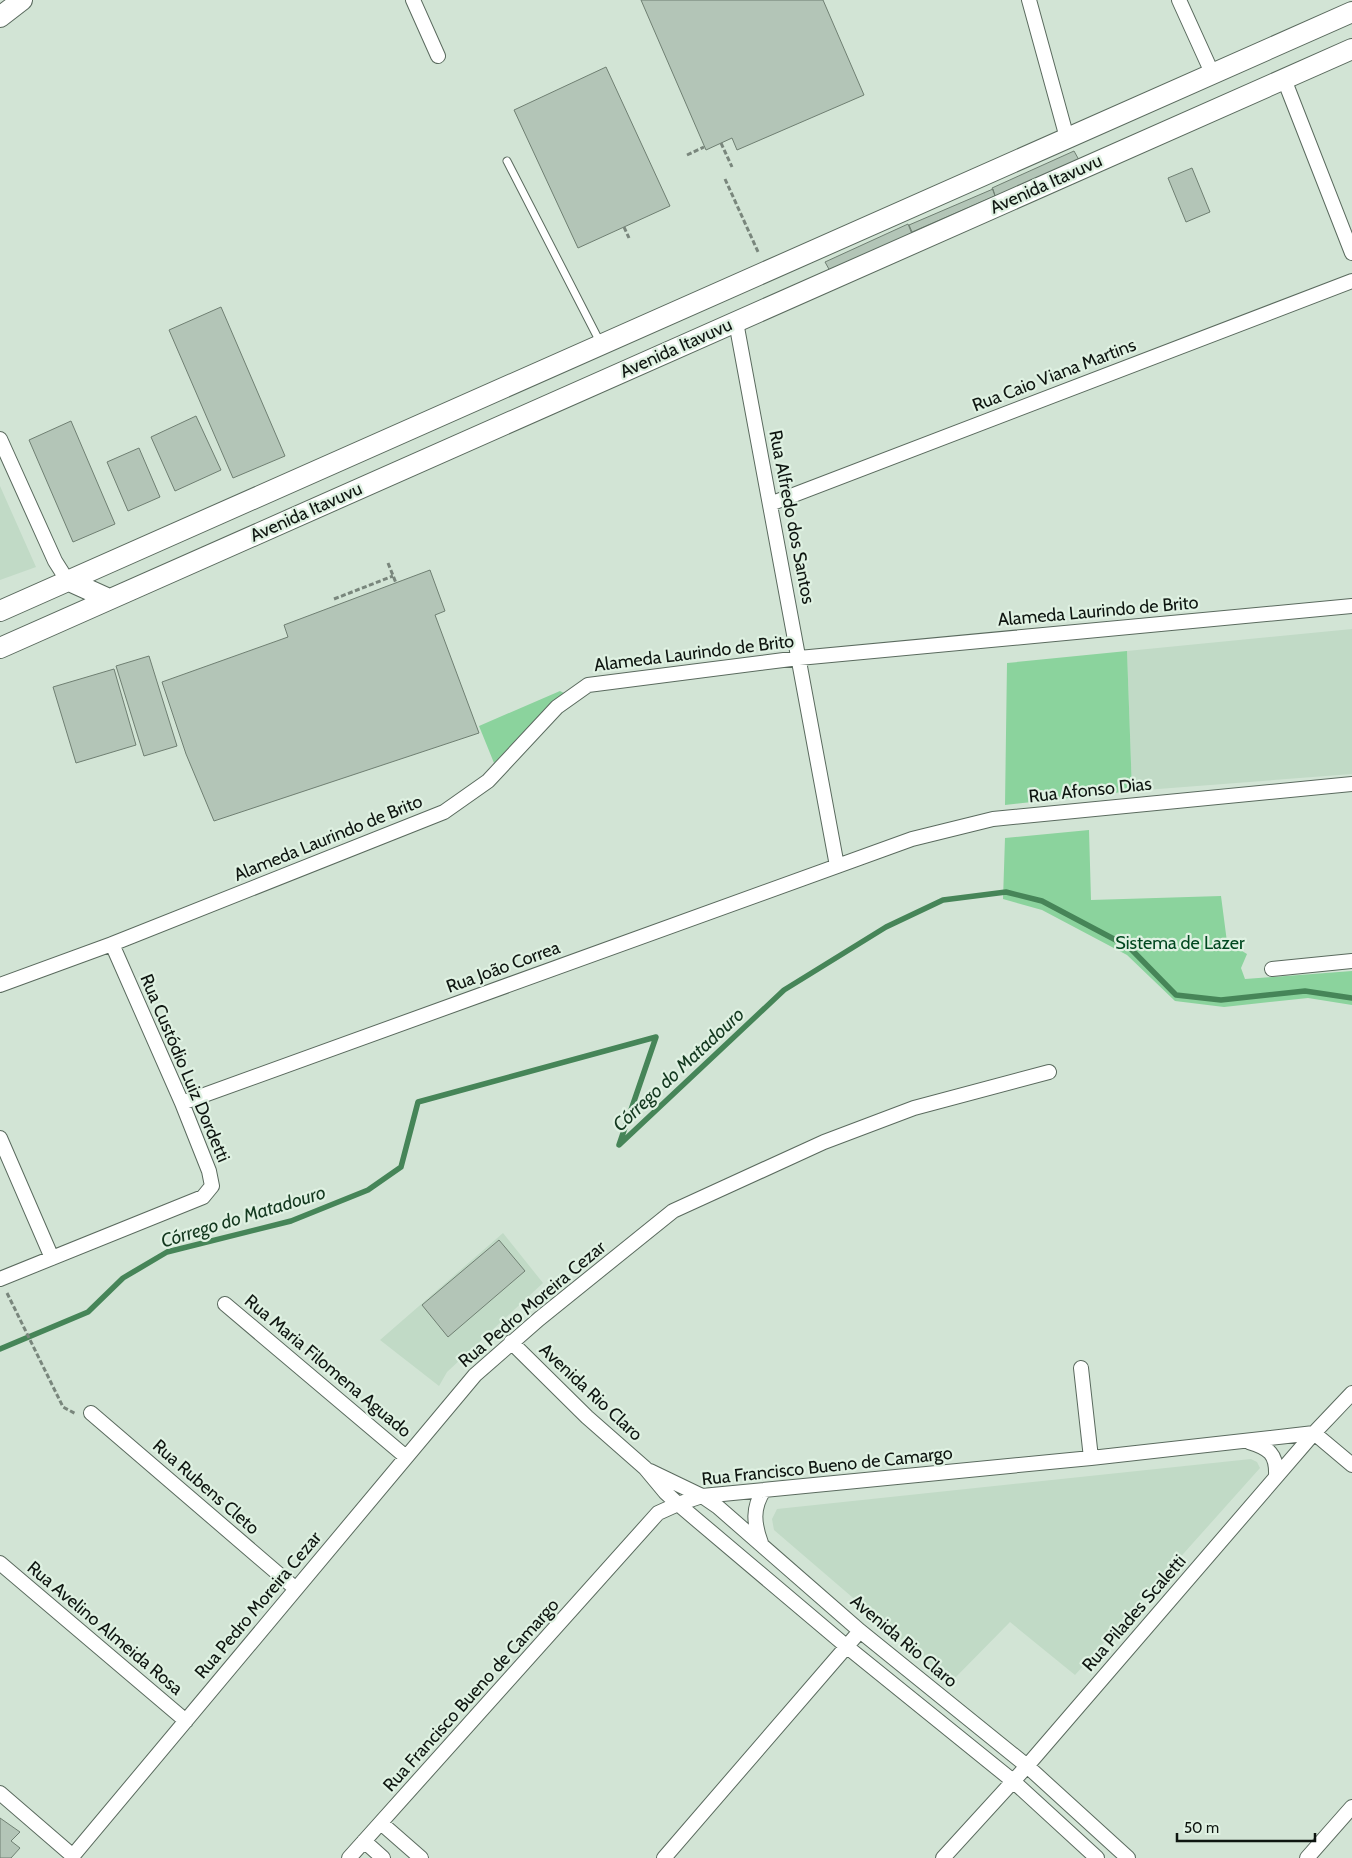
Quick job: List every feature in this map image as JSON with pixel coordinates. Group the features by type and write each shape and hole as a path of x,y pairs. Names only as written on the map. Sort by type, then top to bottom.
{"main road":[{"path":"0,18 22,0"},
{"name":"Avenida Itavuvu","path":"0,611 1352,12"},
{"name":"Avenida Itavuvu","path":"0,648 1352,48"},
{"path":"68,580 109,599"}],"street":[{"path":"413,0 438,56"},
{"path":"1029,0 1067,138"},
{"path":"1179,0 1213,75"},
{"path":"1284,79 1352,253"},
{"name":"Rua Caio Viana Martins","path":"770,504 1352,281"},
{"name":"Rua Alfredo dos Santos","path":"736,322 837,866"},
{"path":"0,439 54,561 68,580"},
{"name":"Alameda Laurindo de Brito","path":"0,985 112,944 444,812 488,781 557,707 588,685 799,658 1352,606"},
{"name":"Rua Afonso Dias","path":"837,866 912,839 992,819 1352,784"},
{"name":"Rua João Correa","path":"182,1103 837,866"},
{"name":"Rua Custódio Luiz Dordetti","path":"0,1279 203,1197 212,1186 209,1170 182,1103 112,944"},
{"path":"1272,969 1352,961"},
{"name":"Rua Pedro Moreira Cezar","path":"72,1857 475,1375 511,1342 673,1211 824,1142 914,1108 1049,1072"},
{"path":"0,1138 52,1258"},
{"name":"Rua Maria Filomena Aguado","path":"225,1304 406,1457"},
{"name":"Avenida Rio Claro","path":"511,1342 587,1417 645,1468 664,1492 846,1646 1013,1781 1097,1858"},
{"path":"1081,1368 1091,1458"},
{"name":"Rua Pilades Scaletti","path":"943,1858 1027,1766 1276,1476 1352,1393"},
{"name":"Rua Rubens Cleto","path":"91,1413 296,1589"},
{"path":"1314,1433 1352,1465"},
{"name":"Rua Francisco Bueno de Camargo","path":"349,1858 658,1513 678,1504 702,1496 1091,1458 1314,1433"},
{"path":"1246,1441 1260,1445 1271,1453 1276,1460 1276,1476"},
{"name":"Avenida Rio Claro","path":"645,1468 702,1496 718,1507 860,1630 1027,1766 1128,1858"},
{"path":"762,1544 754,1517 756,1504 764,1490"},
{"name":"Rua Avelino Almeida Rosa","path":"0,1563 186,1721"},
{"path":"664,1858 860,1630"},
{"path":"0,1793 72,1857"},
{"path":"1307,1858 1352,1807"},
{"path":"381,1823 421,1858"},
{"path":"364,1841 383,1858"}],"lane":[{"path":"507,161 602,345"}],"path":[{"path":"721,143 732,167"},
{"path":"687,155 704,147"},
{"path":"725,179 767,271"},
{"path":"624,226 629,238"},
{"path":"388,563 396,583"},
{"path":"334,599 393,576"},
{"path":"0,1279 63,1407 74,1414 91,1413"}],"shaded area":[{"path":"0,486 36,567 0,580"},
{"path":"1352,629 1352,774 1132,791 1127,651"},
{"path":"503,1233 543,1283 447,1372 439,1386 380,1340"},
{"path":"1251,1459 1257,1462 1260,1468 1075,1675 1010,1622 951,1682 774,1530 772,1519 777,1509"}],"green space":[{"path":"1127,651 1132,791 1005,805 1007,663"},
{"path":"560,691 564,693 552,702 494,763 479,726"},
{"name":"Sistema de Lazer","path":"1089,830 1091,900 1221,896 1227,942 1247,954 1241,968 1245,979 1352,971 1352,1005 1308,998 1224,1007 1175,1001 1127,955 1042,910 1003,899 1005,838"}],"building":[{"path":"641,0 823,0 864,95 737,150 732,138 706,150"},
{"path":"606,67 670,206 578,248 514,110"},
{"path":"1074,151 1079,160 996,198 992,188"},
{"path":"1192,168 1210,212 1186,222 1168,178"},
{"path":"993,189 995,196 912,232 909,225"},
{"path":"908,224 912,234 830,271 825,262"},
{"path":"221,307 285,456 233,478 169,330"},
{"path":"196,416 221,470 175,491 151,437"},
{"path":"71,421 115,524 73,542 29,440"},
{"path":"139,448 160,497 128,511 107,462"},
{"path":"430,570 445,611 435,615 479,733 214,821 186,754 162,682 288,637 284,625"},
{"path":"149,656 177,746 144,756 116,666"},
{"path":"114,669 136,745 76,763 53,687"},
{"path":"499,1240 525,1271 448,1337 422,1305"},
{"path":"0,1818 20,1832 11,1841 20,1848 11,1858 0,1858"}],"waterway":[{"name":"Córrego do Matadouro","path":"0,1349 88,1312 123,1278 167,1252 291,1221 368,1190 401,1167 418,1102 656,1037 619,1145 784,990 886,927 943,900 1006,892 1042,901 1129,947 1176,995 1221,1000 1305,991 1352,998"}]}
